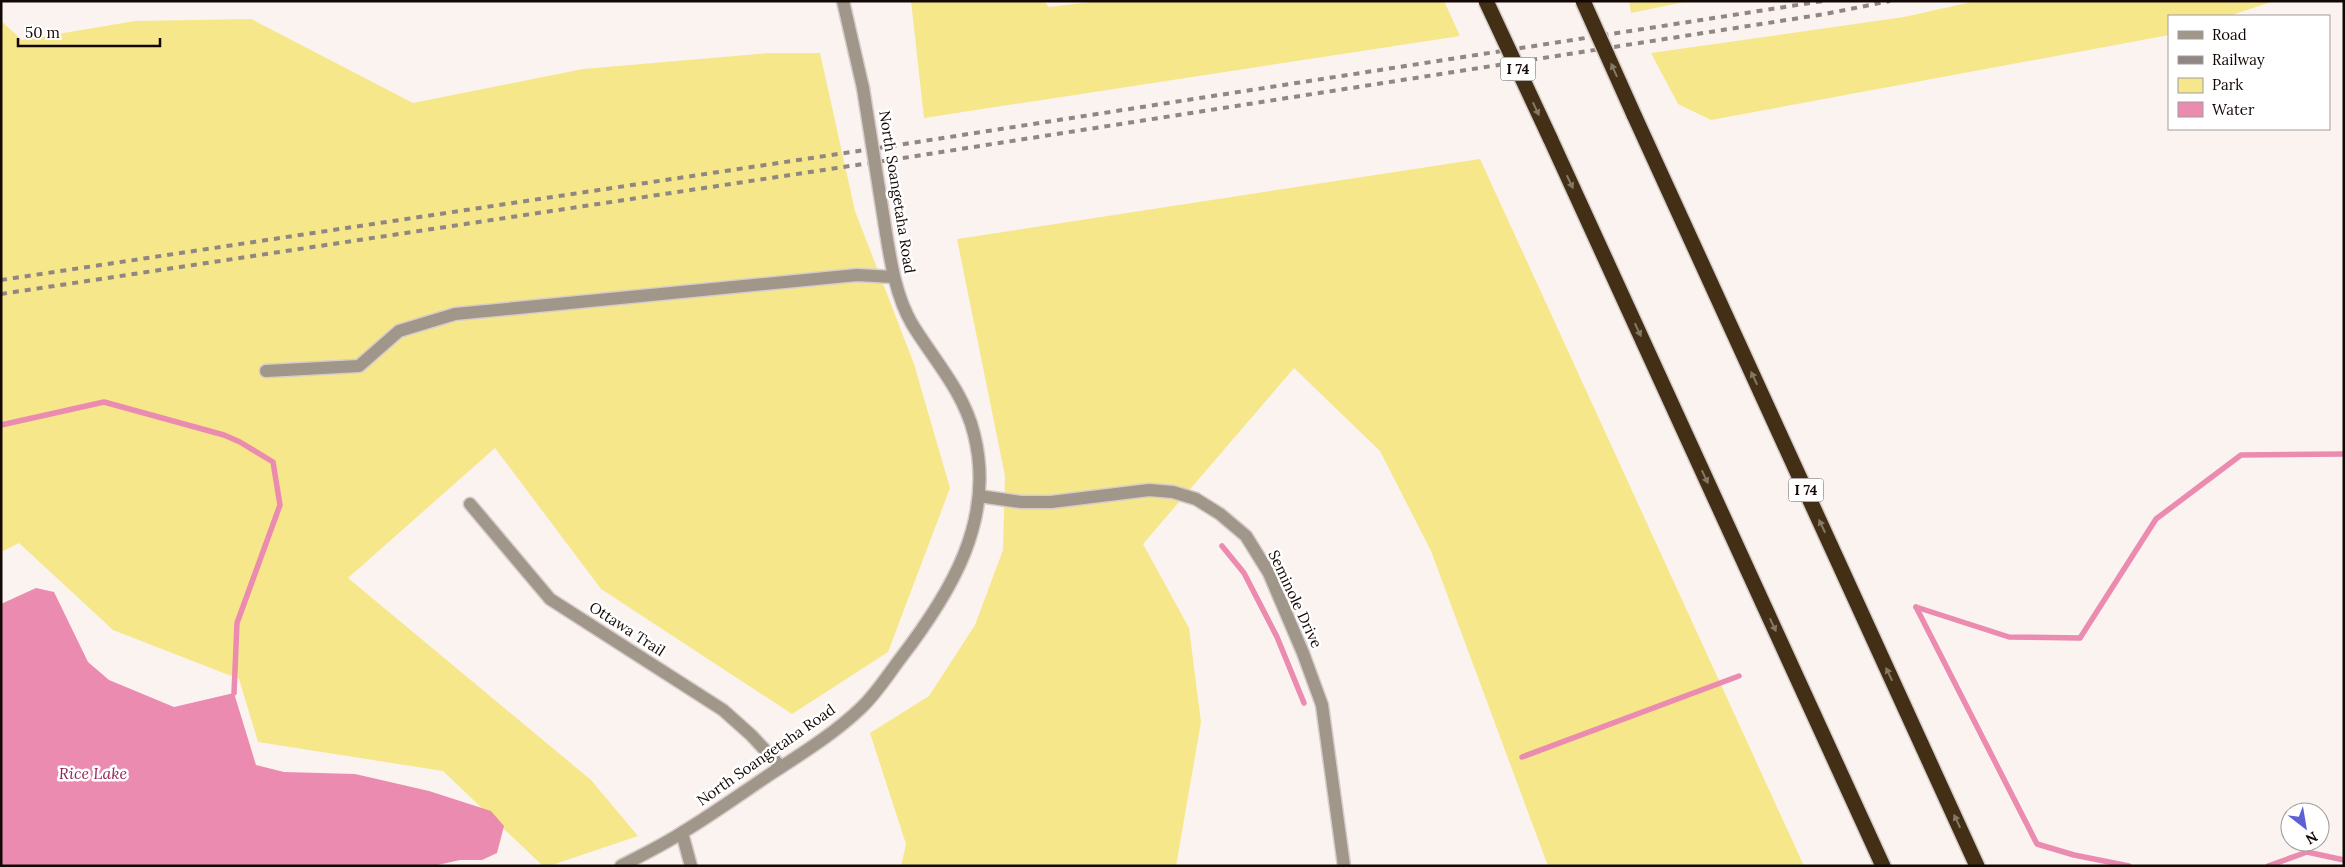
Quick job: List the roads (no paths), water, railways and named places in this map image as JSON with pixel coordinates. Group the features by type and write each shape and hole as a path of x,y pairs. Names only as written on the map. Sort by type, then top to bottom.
{"highway":[{"name":"I 74","path":"1486,1 1883,866"},
{"name":"I 74","path":"1583,1 1977,866"}],"street":[{"name":"North Soangetaha Road","path":"621,866 682,833 835,730 862,707 920,634 941,601 962,561 975,530 980,465 974,433 948,374 911,321 893,277 863,88 843,1"},
{"path":"266,371 359,366 399,331 455,314 857,275 893,277"},
{"name":"Seminole Drive","path":"979,496 1021,502 1051,502 1149,490 1173,492 1196,500 1220,514 1246,536 1269,573 1303,652 1322,705 1344,866"},
{"name":"Ottawa Trail","path":"470,504 550,598 723,710 751,735 781,767"},
{"path":"682,833 691,866"}],"water":[{"name":"Rice Lake","path":"36,588 54,592 88,662 109,680 174,707 234,693 256,765 284,772 355,774 429,791 491,811 504,826 497,853 482,860 460,860 433,866 1,866 1,604"}],"waterway":[{"path":"1,425 104,402 224,435 240,442 273,462 280,505 237,623 234,693"},
{"path":"1916,607 2009,637 2080,638 2156,519 2241,455 2344,454"},
{"path":"1222,546 1244,573 1277,637 1304,703"},
{"path":"1916,607 2037,844 2074,855 2129,866"},
{"path":"1522,757 1739,676"},
{"path":"2268,866 2307,852 2344,860"}],"railway":[{"path":"1,280 898,145 1823,1"},
{"path":"1,294 903,158 1825,14 1890,1"}]}
